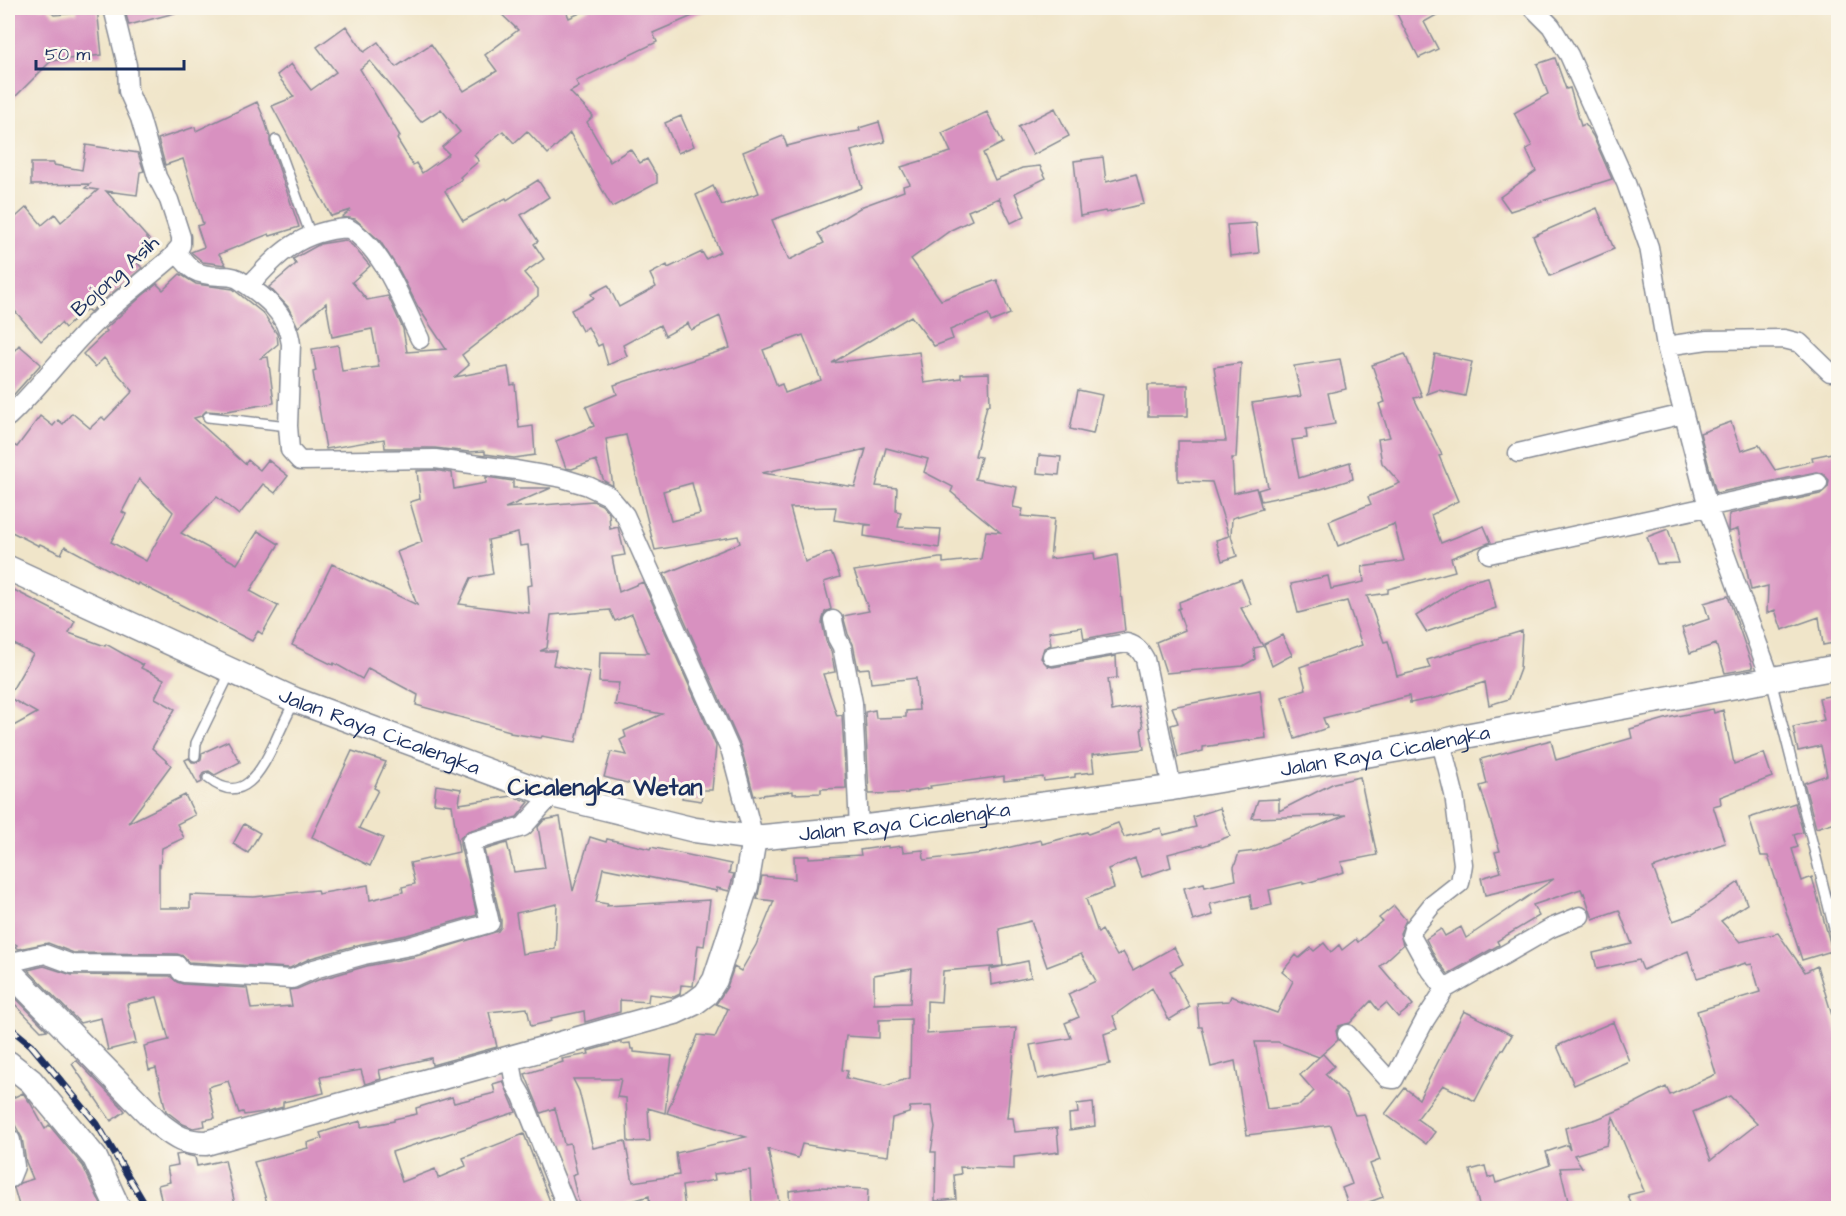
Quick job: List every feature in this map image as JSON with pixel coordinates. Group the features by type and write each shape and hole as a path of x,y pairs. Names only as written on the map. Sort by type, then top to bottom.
{"main road":[{"name":"Jalan Raya Cicalengka","path":"8,568 295,700 552,795 695,830 754,838 859,828 1172,788 1441,742 1839,667"},
{"path":"8,970 160,1125 177,1138 189,1143 206,1143 675,1012 694,1004 706,994 714,980 746,886 754,838"},
{"path":"8,1063 32,1081 95,1158 118,1209"},
{"path":"8,1141 12,1166 8,1176"}],"street":[{"name":"Bojong Asih","path":"8,417 31,396 99,319 181,245 181,237 169,200 157,177 140,117 128,91 127,65 113,8"},
{"path":"1533,8 1551,26 1569,55 1626,183 1649,247 1666,346 1708,507 1771,680"},
{"path":"249,286 280,252 311,236 348,228 366,241 379,256 420,339"},
{"path":"177,251 195,273 203,276 232,276 277,308 290,333 288,426 290,450 300,461 435,459 562,478 588,486 609,496 625,515 703,694 731,752 754,838"},
{"path":"1666,346 1707,340 1784,339 1800,343 1830,372 1839,372"},
{"path":"1518,453 1684,414"},
{"path":"1489,554 1818,483"},
{"path":"832,620 842,647 853,704 859,828"},
{"path":"1052,656 1127,643 1140,650 1145,658 1172,788"},
{"path":"1441,742 1454,795 1463,864 1462,874 1460,883 1432,905 1413,929 1411,936 1427,965 1445,988"},
{"path":"8,963 45,954 72,964 177,965 184,973 291,979 344,960 410,946 490,923 471,842 523,826 552,795"},
{"path":"1347,1034 1387,1078 1394,1079 1425,1020 1445,988 1551,928 1580,916"},
{"path":"510,1057 514,1084 522,1096 567,1209"}],"lane":[{"path":"276,140 311,236"},
{"path":"208,417 288,426"},
{"path":"195,756 196,743 231,670"},
{"path":"1771,680 1839,944"},
{"path":"208,778 218,787 227,789 242,788 255,778 264,765 295,700"}],"building":[{"path":"8,8 47,8 54,15 77,13 77,8 97,8 102,55 51,61 8,104"},
{"path":"124,8 175,8 175,13 129,25"},
{"path":"495,8 565,8 569,18 591,8 711,8 653,33 657,42 576,81 579,87 570,92 593,116 587,122 610,162 630,149 640,163 647,159 657,176 657,183 612,207 570,133 548,154 527,131 514,143 503,131 474,155 479,161 460,177 462,179 445,191 463,221 506,198 507,200 538,180 549,197 521,215 538,241 534,244 544,259 524,273 538,289 538,296 462,355 469,365 455,377 508,367 511,385 515,384 519,428 533,426 535,455 514,458 485,454 485,451 385,448 384,439 326,449 313,372 316,371 312,349 338,345 342,371 379,367 372,329 332,337 326,303 298,327 288,307 269,287 296,264 293,259 320,244 345,240 370,266 352,282 367,300 388,296 403,329 407,352 446,349 418,307 400,272 380,241 355,219 342,217 351,210 331,216 272,106 294,97 277,75 291,64 311,90 336,72 317,47 346,26 364,52 378,42 396,67 431,44 464,91 497,71 485,55 518,30","holes":["370,61 421,122 441,109 460,132 442,147 449,154 422,173 416,163 413,165 397,139 400,136 360,69"]},
{"path":"1394,8 1449,8 1424,22 1438,49 1419,58"},
{"path":"1555,58 1566,89 1570,88 1581,126 1585,124 1593,136 1612,179 1510,211 1500,197 1536,171 1526,149 1532,146 1514,113 1548,94 1537,64"},
{"path":"257,102 299,227 270,236 269,234 219,254 226,265 203,262 191,252 204,247 197,226 203,224 183,159 165,165 158,139 195,127 196,131"},
{"path":"1055,108 1069,136 1033,155 1018,127"},
{"path":"987,112 1003,143 983,153 995,180 1022,168 1040,166 1046,178 1015,193 1025,216 1011,223 999,198 968,211 972,220 951,230 911,259 941,300 997,280 1010,314 991,322 988,314 950,330 953,339 934,346 911,316 832,363 919,352 924,383 961,378 961,374 989,373 990,405 987,405 975,456 981,457 975,479 1017,487 1013,507 1023,509 1021,516 1054,519 1050,559 1094,553 1095,560 1117,555 1125,631 1084,639 1082,627 1049,632 1051,645 1044,648 1041,658 1048,666 1053,667 1116,656 1117,678 1108,679 1112,711 1138,706 1143,727 1141,728 1144,749 1092,755 1094,772 1075,774 1075,777 1044,781 1043,777 1004,781 1004,776 930,786 931,788 908,793 869,794 865,712 875,710 876,718 906,717 906,711 919,710 916,678 871,683 869,668 858,669 853,644 843,616 869,611 854,571 939,558 943,558 943,563 981,559 986,531 1000,532 951,492 953,487 924,472 928,459 886,448 876,486 897,488 896,511 901,512 898,527 941,529 939,548 864,536 865,525 872,525 834,520 836,507 790,508 805,562 831,552 840,577 824,582 831,609 825,612 822,622 835,672 823,674 837,716 842,715 846,788 821,789 821,793 793,794 793,791 754,796 741,747 664,574 740,543 738,536 655,550 626,435 606,439 613,486 604,481 596,460 572,469 566,468 556,441 594,426 586,407 617,394 614,385 730,348 720,316 691,330 688,323 665,336 660,325 623,345 627,356 608,365 602,344 598,346 588,327 582,331 571,310 594,298 591,294 608,285 619,307 656,287 650,274 702,252 706,259 720,252 696,195 713,186 722,205 759,193 743,152 783,136 787,146 860,131 859,128 879,122 885,142 851,151 862,188 772,220 789,260 824,243 818,233 863,206 904,191 903,186 910,184 901,167 951,152 942,133","holes":["803,335 821,380 785,393 782,384 777,386 763,350","866,449 855,487 762,473","692,483 700,514 671,521 663,491"]},
{"path":"681,116 694,146 678,153 665,123"},
{"path":"86,145 138,153 144,171 140,172 137,195 106,191 152,243 134,259 142,268 90,312 87,309 65,328 61,323 41,341 8,303 8,224 27,207 42,225 55,214 61,222 98,190 85,188 90,184 31,185 31,163 54,163 54,165 82,170"},
{"path":"1103,157 1106,182 1136,174 1144,204 1106,213 1105,211 1080,216 1074,161"},
{"path":"1597,208 1614,249 1550,276 1533,236"},
{"path":"1256,223 1259,253 1230,256 1227,225"},
{"path":"180,274 196,284 233,289 264,314 277,334 278,344 261,358 268,357 274,403 221,412 206,411 194,418 245,464 248,460 260,470 268,460 288,476 275,493 263,484 239,515 217,497 181,533 237,564 258,531 279,544 250,591 278,606 262,634 258,631 252,641 138,583 137,585 65,546 61,554 8,530 8,442 17,447 40,416 53,426 58,420 63,424 72,413 90,428 102,417 105,420 133,391 104,358 95,367 83,354 107,331 105,329 143,295 157,284 163,290","holes":["139,479 173,512 146,561 111,542 126,514 122,512"]},
{"path":"19,345 41,364 8,401 8,358"},
{"path":"1405,354 1422,396 1414,398 1442,455 1439,456 1458,501 1431,515 1441,543 1484,526 1491,542 1451,558 1455,571 1388,589 1388,593 1367,596 1384,642 1388,641 1397,676 1430,668 1427,660 1522,631 1520,669 1509,699 1489,705 1485,682 1439,697 1410,703 1409,696 1323,718 1327,728 1295,739 1282,697 1306,689 1300,667 1362,645 1347,601 1298,613 1291,584 1328,576 1331,589 1364,582 1362,567 1404,561 1394,524 1338,546 1329,521 1371,504 1368,497 1400,483 1382,463 1378,439 1390,437 1379,404 1385,402 1372,365"},
{"path":"1435,354 1472,362 1465,396 1438,390 1427,394"},
{"path":"1340,359 1346,389 1328,393 1335,424 1306,429 1307,438 1292,440 1299,478 1350,462 1353,479 1321,489 1261,501 1258,490 1268,487 1252,403 1301,396 1294,366"},
{"path":"1241,363 1236,458 1232,458 1234,493 1256,488 1262,509 1232,518 1231,536 1237,556 1222,561 1216,540 1229,536 1212,482 1178,481 1178,441 1226,441 1214,367"},
{"path":"1148,385 1188,385 1188,416 1148,416"},
{"path":"1078,390 1102,395 1093,434 1070,429"},
{"path":"1731,422 1741,451 1759,445 1775,470 1813,461 1812,457 1837,452 1839,460 1839,642 1823,645 1819,617 1782,630 1775,610 1767,613 1768,586 1751,590 1738,529 1729,532 1728,530 1729,514 1820,494 1828,487 1829,480 1822,473 1816,472 1716,493 1700,433"},
{"path":"1039,455 1061,457 1059,475 1037,473"},
{"path":"434,470 452,473 454,489 486,483 486,477 513,481 513,488 551,488 505,508 593,501 602,505 609,513 610,529 618,527 625,555 612,557 619,592 643,582 716,746 712,790 703,790 701,801 682,798 683,791 663,788 654,790 604,777 611,752 627,755 620,740 626,737 624,731 662,714 615,705 619,683 599,682 600,652 648,653 632,614 615,621 610,610 551,615 547,648 540,651 556,651 553,665 590,672 576,742 510,733 510,731 416,705 418,695 368,668 362,679 334,663 333,665 292,645 332,564 417,605 397,552 422,542 410,502 420,499 417,471","holes":["518,533 520,546 528,545 532,585 527,586 529,613 459,604 471,578 493,574 488,540"]},
{"path":"1668,529 1679,563 1657,564 1647,537"},
{"path":"1488,577 1496,608 1426,632 1416,616 1468,582"},
{"path":"1241,579 1251,604 1241,608 1263,646 1254,648 1255,659 1243,666 1166,673 1156,642 1185,630 1178,609 1180,608 1179,602"},
{"path":"8,587 75,621 69,633 105,646 106,644 143,665 141,668 164,679 155,698 175,709 152,748 171,765 128,823 185,795 195,815 177,824 184,838 162,848 159,865 159,908 190,908 190,895 254,897 317,890 318,894 368,885 370,900 403,892 402,887 415,884 410,863 459,852 452,805 434,803 436,785 461,789 459,804 512,796 529,802 517,817 468,831 460,838 477,915 407,935 361,944 311,958 290,968 188,962 183,956 177,954 74,953 48,943 18,949 15,947 17,945 8,939 8,805 10,803 8,729 37,713 8,697 33,654 8,641"},
{"path":"1728,596 1753,668 1725,673 1716,644 1690,653 1682,628 1709,619 1704,603"},
{"path":"1282,635 1292,655 1272,666 1264,644"},
{"path":"1260,690 1266,738 1203,747 1203,751 1178,757 1171,725 1178,723 1172,707"},
{"path":"1839,694 1839,821 1816,828 1804,783 1827,775 1821,746 1798,751 1793,727 1824,720 1819,698"},
{"path":"1713,709 1714,713 1723,710 1734,764 1764,753 1772,777 1720,797 1721,804 1713,806 1725,843 1653,868 1673,921 1693,914 1739,882 1747,904 1721,921 1740,942 1778,933 1805,972 1817,966 1839,1038 1839,1209 1633,1209 1628,1195 1644,1191 1613,1117 1607,1145 1574,1155 1582,1167 1560,1168 1570,1209 1480,1209 1470,1170 1485,1166 1488,1178 1494,1176 1496,1183 1550,1165 1546,1152 1567,1145 1570,1150 1565,1128 1597,1119 1666,1087 1670,1095 1716,1074 1697,1011 1760,992 1752,964 1747,965 1746,963 1697,978 1688,951 1643,970 1639,960 1597,969 1593,953 1632,944 1619,910 1593,919 1581,889 1533,905 1539,916 1497,941 1499,945 1448,974 1436,959 1426,939 1441,929 1445,936 1461,927 1466,938 1554,879 1485,895 1481,878 1501,872 1495,852 1500,851 1480,786 1487,784 1481,759 1551,740 1556,760 1632,738 1630,729 1672,717","holes":["1730,1096 1757,1124 1711,1160 1693,1112"]},
{"path":"228,741 240,762 215,775 209,771 204,772 201,777 202,782 198,784 185,760 189,758 192,762 197,762 201,759 202,753"},
{"path":"352,751 386,762 374,788 378,790 359,828 383,838 370,866 312,837"},
{"path":"1360,777 1377,855 1341,862 1344,872 1303,884 1303,882 1269,890 1272,905 1252,909 1250,895 1210,904 1213,915 1193,921 1184,888 1204,883 1205,887 1236,880 1234,867 1239,853 1256,851 1346,815 1252,818 1258,800 1279,799 1279,811 1334,783"},
{"path":"1795,803 1803,832 1794,835 1798,847 1792,849 1802,881 1812,877 1831,946 1835,950 1802,960 1768,856 1761,856 1749,818"},
{"path":"1220,808 1230,836 1203,846 1168,854 1171,867 1142,877 1135,858 1108,869 1114,888 1086,899 1098,933 1102,930 1117,956 1123,952 1133,970 1174,947 1183,964 1170,971 1190,1007 1169,1020 1152,988 1113,1016 1118,1029 1104,1034 1110,1064 1038,1079 1030,1045 1071,1038 1065,1023 1079,1017 1068,994 1096,981 1081,954 1047,967 1031,921 999,929 1003,966 943,971 941,1002 927,1001 927,1034 1016,1028 1007,1118 1013,1118 1015,1132 1057,1128 1059,1152 1014,1157 1014,1169 960,1167 961,1174 954,1175 956,1199 935,1201 936,1152 931,1152 935,1127 931,1106 910,1107 909,1113 892,1118 888,1156 802,1144 798,1158 768,1149 779,1202 752,1204 750,1170 714,1174 715,1180 682,1186 685,1209 650,1209 649,1196 605,1209 580,1209 572,1175 577,1173 570,1143 564,1144 555,1108 541,1113 525,1074 563,1062 562,1059 589,1054 588,1051 621,1042 621,1044 630,1043 634,1052 672,1056 665,1113 648,1108 650,1141 628,1142 626,1098 617,1097 621,1079 573,1079 579,1091 593,1148 625,1141 633,1182 679,1175 676,1153 746,1137 667,1113 698,1035 715,1037 728,1009 716,1004 727,987 734,967 741,971 756,945 774,901 757,899 762,876 795,879 794,856 809,856 809,858 861,855 860,850 902,846 903,852 923,850 924,860 985,853 1041,840 1042,844 1087,832 1088,834 1118,823 1124,837 1161,828 1163,835 1196,827 1193,817","holes":["912,969 910,1003 874,1004 874,975","911,1019 910,1078 885,1086 846,1078 848,1071 842,1070 846,1036 879,1038 879,1020"]},
{"path":"560,817 573,891 590,837 606,842 607,839 731,864 729,873 734,874 729,891 717,888 717,891 603,868 596,902 608,904 607,906 710,900 704,946 698,945 693,986 681,985 680,994 674,997 649,994 648,1002 620,1000 620,1012 585,1022 584,1011 551,1018 552,1021 531,1026 527,1008 489,1012 497,1047 432,1065 431,1058 379,1070 381,1079 365,1084 361,1070 320,1077 324,1093 283,1102 283,1107 264,1112 244,1115 243,1112 239,1113 228,1081 208,1087 215,1118 204,1120 205,1126 193,1128 183,1124 166,1111 156,1068 149,1070 144,1046 169,1040 157,997 127,1004 136,1043 108,1050 101,1018 80,1023 28,970 44,966 72,975 170,976 183,984 247,988 251,1009 292,1006 289,990 367,966 413,957 498,931 501,927 501,920 484,850 507,843 514,872 545,868 538,827 544,820","holes":["557,904 555,949 522,954 516,913"]},
{"path":"244,824 260,833 248,853 233,844"},
{"path":"1394,906 1406,920 1400,933 1403,945 1380,966 1413,1005 1398,1017 1386,1003 1378,1010 1371,1001 1350,1023 1339,1026 1336,1031 1338,1040 1319,1057 1323,1054 1334,1066 1325,1074 1347,1096 1355,1115 1364,1114 1380,1160 1370,1164 1383,1197 1350,1209 1342,1188 1352,1184 1331,1125 1247,1135 1235,1061 1211,1067 1202,1027 1199,1027 1197,1003 1229,1001 1231,996 1277,1013 1293,981 1282,972 1296,955 1299,958 1311,948 1314,951 1324,943 1331,952 1339,945 1342,950 1356,939 1358,942 1382,921 1379,918","holes":["1255,1042 1278,1042 1319,1057 1300,1075 1314,1091 1300,1105 1267,1109"]},
{"path":"1028,961 1031,977 991,985 990,969"},
{"path":"8,990 47,1030 41,1031 8,997"},
{"path":"1464,1011 1512,1035 1502,1049 1475,1101 1443,1085 1417,1119 1435,1132 1426,1144 1385,1114 1405,1088 1419,1099"},
{"path":"1613,1022 1629,1061 1574,1085 1557,1046"},
{"path":"76,1060 125,1111 111,1121 72,1064"},
{"path":"503,1081 516,1112 392,1152 402,1182 435,1169 438,1178 466,1166 463,1158 524,1134 553,1209 269,1209 254,1162 308,1148 307,1143 322,1138 320,1133 339,1127 361,1121 361,1127 394,1121 394,1119 417,1114 416,1108 452,1097 454,1103 495,1093 493,1084"},
{"path":"23,1093 45,1129 49,1125 83,1166 103,1209 20,1209 14,1188 20,1183 33,1179 26,1162 22,1138 8,1112 8,1100"},
{"path":"1093,1102 1095,1126 1070,1130 1069,1114 1078,1113 1077,1104"},
{"path":"176,1155 195,1157 197,1166 225,1160 236,1209 163,1209 158,1185 170,1182 167,1167 178,1165"},
{"path":"819,1187 868,1189 867,1209 790,1209 789,1191"}],"railway":[{"path":"8,1026 31,1045 97,1124 147,1208"}],"district":[{"name":"Cicalengka Wetan","path":"605,788"}]}
